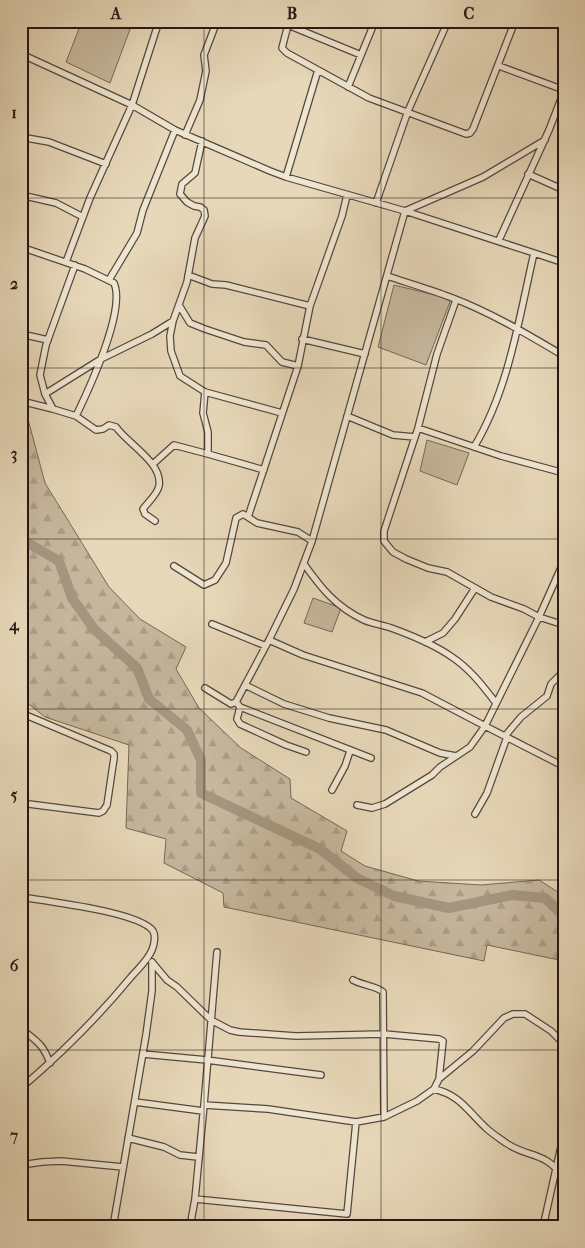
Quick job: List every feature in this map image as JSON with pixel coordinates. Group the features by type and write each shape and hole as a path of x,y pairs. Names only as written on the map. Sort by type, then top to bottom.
{"street":[{"path":"66,262 83,217 132,105 159,21"},
{"path":"185,134 200,100 206,71 204,55 217,21"},
{"path":"272,21 289,23 361,55"},
{"path":"348,87 376,21"},
{"path":"376,203 408,111 448,21"},
{"path":"289,23 282,48 284,51 369,98 466,134 470,133 473,129 485,94 499,66 515,21"},
{"path":"21,54 132,105 176,130 286,177 499,240 564,263"},
{"path":"499,66 563,94 499,240"},
{"path":"286,177 318,70"},
{"path":"109,280 137,233 143,210 176,130"},
{"path":"21,137 49,142 106,164"},
{"path":"405,212 483,177 544,140"},
{"path":"202,141 195,173 182,184 180,194 187,202 204,210 205,216 195,238 188,275 173,321 170,336 171,351 180,376 205,392 282,413"},
{"path":"528,174 564,190"},
{"path":"21,195 56,203 83,217"},
{"path":"248,517 298,366 310,306 342,216 347,195"},
{"path":"306,752 240,724 237,718 238,704 245,685 294,589 312,541 405,212"},
{"path":"21,247 75,265 109,280 116,287 116,310 101,360 76,416"},
{"path":"474,447 486,427 505,376 534,253"},
{"path":"53,409 45,394 40,375 48,340 75,265"},
{"path":"188,275 212,284 226,285 310,306"},
{"path":"387,276 456,300 517,328 564,356"},
{"path":"456,300 437,354 418,428 384,531 384,542 393,552 406,559 428,568 447,572 491,597 524,608 539,617 564,625"},
{"path":"178,305 190,323 205,330 244,342 266,345 282,362 298,366"},
{"path":"45,394 101,360 173,321"},
{"path":"161,328 170,336"},
{"path":"21,334 48,340"},
{"path":"302,339 365,354"},
{"path":"205,392 203,413 208,432 208,454"},
{"path":"21,401 76,416 96,430 103,429 109,425 116,427 153,464 158,476 159,486 156,493 143,508 145,514 156,521"},
{"path":"347,416 393,435 415,437"},
{"path":"418,428 564,474"},
{"path":"153,464 174,446 264,470"},
{"path":"174,566 204,584 215,580 226,563 236,518 243,514 257,523 298,532 312,541"},
{"path":"357,806 372,808 384,804 432,775 440,767 470,747 485,726 539,617 564,561"},
{"path":"304,564 326,593 348,610 365,620 392,628 425,642 451,656 472,673 496,703"},
{"path":"425,642 443,633 455,619 475,588"},
{"path":"212,624 422,693 485,726 563,762 564,774"},
{"path":"475,814 487,793 506,736 521,717 547,696 551,684 564,671"},
{"path":"245,685 284,704 329,718 386,730 440,753 456,756"},
{"path":"205,688 231,704 238,704 371,758"},
{"path":"21,713 111,751 114,754 114,758 107,805 99,813 21,803"},
{"path":"332,790 346,766 350,751"},
{"path":"21,897 118,914 136,921 152,931 154,943 152,952 152,991 113,1227"},
{"path":"21,1088 50,1063 109,1003 152,952"},
{"path":"190,1227 195,1199 218,952"},
{"path":"135,1102 204,1108 268,1109 356,1122 384,1117 417,1101 434,1089 439,1079 443,1041 439,1039 384,1034 296,1036 230,1030 211,1020 177,987 167,980 152,962"},
{"path":"353,980 363,985 380,989 383,992 384,1117"},
{"path":"439,1079 473,1051 504,1018 513,1014 525,1014 551,1031 564,1044"},
{"path":"21,1020 24,1031 40,1043 50,1063"},
{"path":"143,1054 207,1060 321,1075"},
{"path":"434,1089 455,1097 486,1128 508,1144 556,1166 564,1178"},
{"path":"195,1199 347,1214 356,1122"},
{"path":"543,1227 564,1133"},
{"path":"128,1138 164,1147 180,1155 198,1157"},
{"path":"21,1165 61,1161 123,1167"}],"green space":[{"path":"82,21 133,21 110,83 66,62"},
{"path":"394,285 451,299 426,365 378,347"},
{"path":"21,404 25,408 45,483 109,587 140,619 186,647 176,669 199,708 241,748 290,779 291,798 347,831 341,851 365,866 418,881 481,885 539,880 564,896 564,961 487,945 484,961 224,907 223,893 164,863 166,839 126,828 129,745 45,717 21,698"},
{"path":"427,440 469,453 457,485 420,471"},
{"path":"313,598 341,608 332,632 304,623"}],"waterway":[{"path":"21,539 59,561 72,598 94,629 137,668 149,699 187,730 201,760 201,793 320,849 357,878 394,896 449,908 512,895 545,898 564,916"}]}
